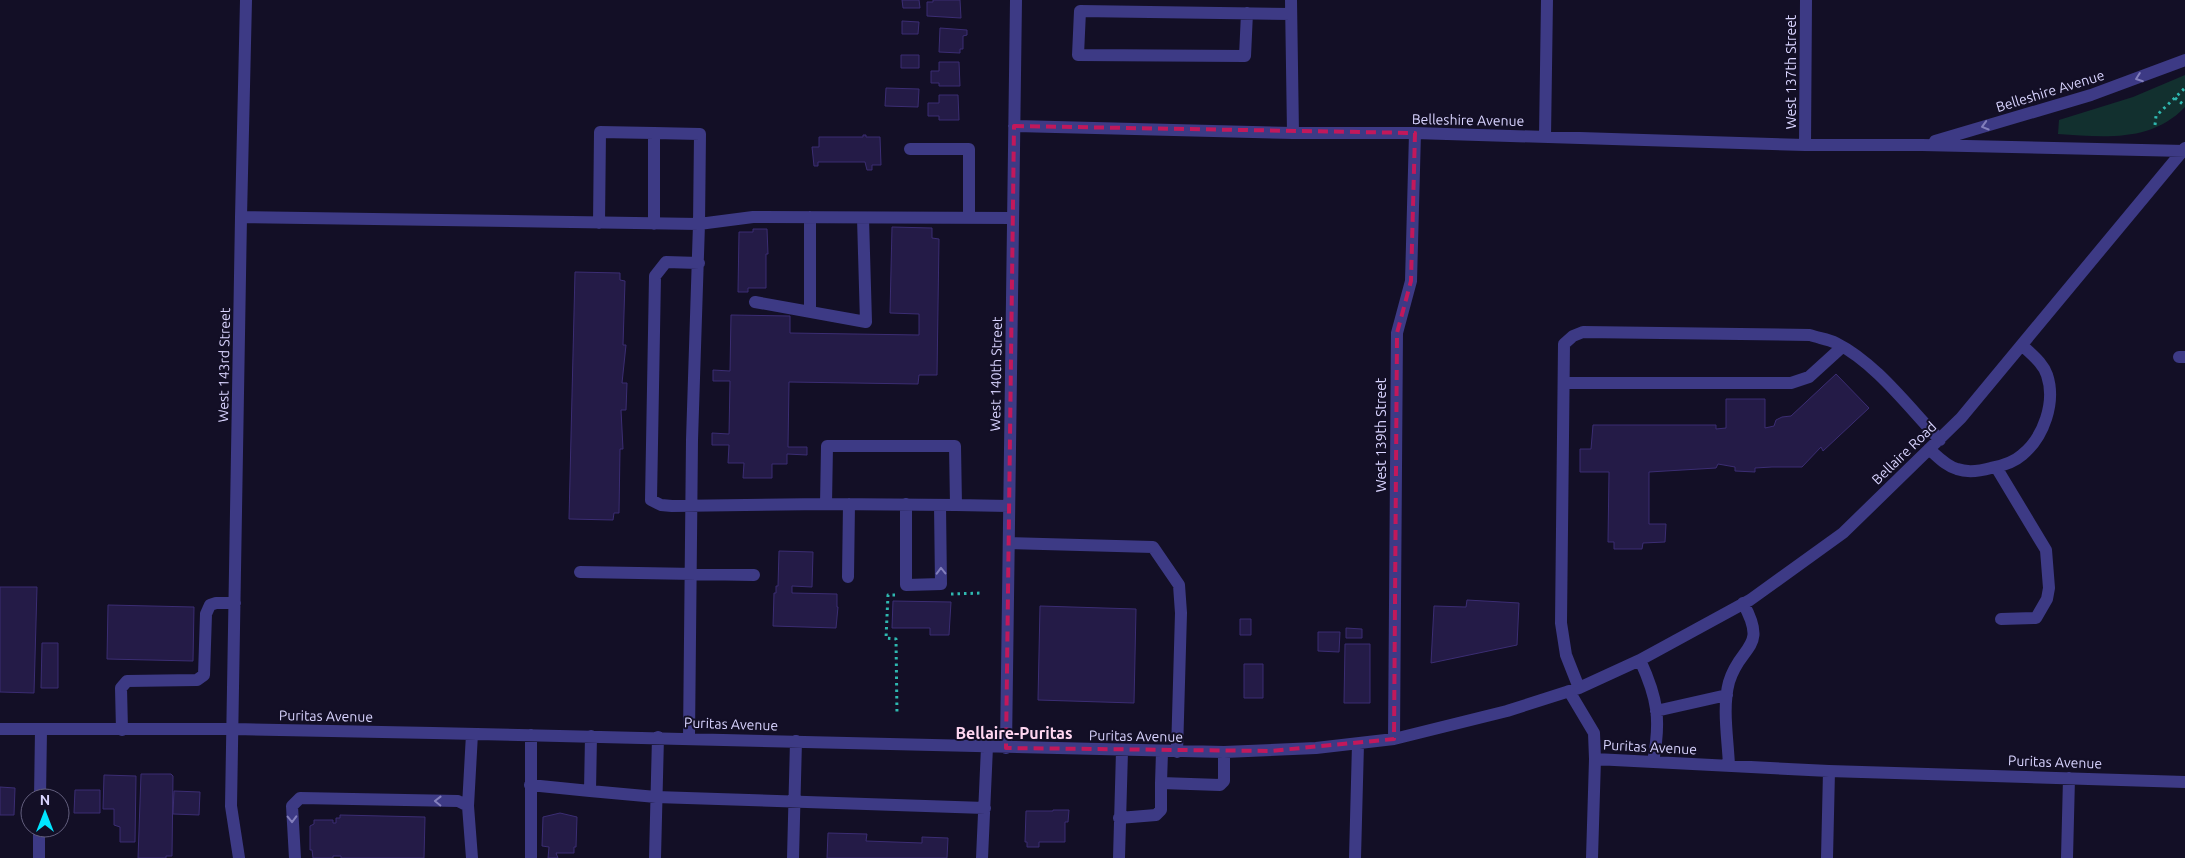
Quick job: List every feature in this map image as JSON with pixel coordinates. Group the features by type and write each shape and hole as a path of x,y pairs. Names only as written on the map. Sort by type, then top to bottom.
{"street":[{"name":"West 143rd Street","path":"239,858 232,806 246,0"},
{"name":"West 140th Street","path":"1006,748 1016,0"},
{"path":"1291,0 1293,134"},
{"path":"1545,137 1547,0"},
{"name":"West 137th Street","path":"1805,144 1806,0"},
{"path":"1247,13 1245,56 1078,54 1080,11 1247,13 1291,14"},
{"name":"Belleshire Avenue","path":"1922,144 2091,95 2185,60"},
{"name":"Belleshire Avenue","path":"1014,126 1293,134 1415,134 1805,144 1922,144 2184,150"},
{"path":"599,222 600,132 700,134 699,263 692,440 689,738"},
{"path":"654,133 654,224"},
{"name":"West 139th Street","path":"1394,739 1396,333 1411,282 1415,134"},
{"path":"910,149 969,149 969,218"},
{"name":"Bellaire Road","path":"1574,690 1640,660 1743,603 1842,533 1961,418 2184,150"},
{"path":"241,217 654,224 699,224 754,217 1013,218"},
{"path":"810,217 810,312"},
{"path":"755,302 866,322 863,218"},
{"path":"699,263 666,262 655,276 651,500 660,505 692,506 826,504 1010,506"},
{"path":"1574,690 1561,623 1564,344 1573,336 1583,332 1810,335 1834,342 1873,370 1940,440"},
{"path":"1929,450 1946,464 1958,470 1982,471 2005,465 2026,451 2042,428 2048,414 2050,392 2047,375 2040,362 2022,346"},
{"path":"1564,383 1791,383 1810,377 1842,347"},
{"path":"826,504 827,446 955,446 956,505"},
{"path":"1996,467 2046,550 2048,570 2047,599 2036,618 2001,619"},
{"path":"848,578 849,504"},
{"path":"906,504 906,584 941,584 940,505"},
{"path":"1009,543 1154,547 1179,585 1181,613 1177,752"},
{"path":"580,572 754,575"},
{"path":"122,730 122,688 128,681 197,680 204,674 206,614 210,605 216,603 235,603"},
{"path":"1729,766 1726,704 1734,670 1750,647 1754,634 1753,621 1743,603"},
{"path":"1640,660 1652,687 1659,728 1653,762"},
{"name":"Puritas Avenue","path":"0,729 234,730 590,736 1122,751 1224,752 1298,749 1394,739 1498,714 1574,690 1594,733 1595,759 1829,771 2185,782"},
{"path":"1656,711 1728,695"},
{"path":"40,788 41,730"},
{"path":"472,734 468,806 472,858"},
{"path":"531,735 531,858"},
{"path":"590,736 590,791"},
{"path":"655,858 658,738"},
{"path":"793,858 796,741"},
{"path":"1355,858 1358,744"},
{"path":"982,858 987,747"},
{"path":"1119,858 1122,751"},
{"path":"1120,818 1156,815 1161,810 1162,752"},
{"path":"1161,783 1220,785 1224,781 1224,752"},
{"path":"1592,858 1595,759"},
{"path":"1827,858 1829,771"},
{"path":"2067,858 2069,778"},
{"path":"530,785 656,797 984,808"},
{"path":"295,858 292,806 300,798 458,801 468,806"},
{"path":"39,838 39,858"}],"path":[{"path":"2155,125 2156,116 2185,88"},
{"path":"2175,98 2184,105"},
{"path":"945,594 983,594"},
{"path":"897,715 896,639 886,638 888,595 898,595"}],"highlighted area":[{"path":"1014,126 1415,133 1411,281 1397,333 1394,739 1270,751 1006,748"}],"green space":[{"path":"2185,75 2185,107 2172,119 2157,127 2125,135 2058,134 2059,120 2133,97"}],"building":[{"path":"902,0 919,0 920,8 903,8"},
{"path":"933,0 960,0 961,18 927,16 927,2 933,2"},
{"path":"902,21 919,22 918,34 902,34"},
{"path":"940,28 967,30 967,35 963,36 963,49 960,49 960,53 939,52"},
{"path":"901,55 919,55 919,68 901,68"},
{"path":"939,62 959,62 960,86 939,86 939,83 931,83 931,71 939,71"},
{"path":"886,88 919,89 918,107 885,106"},
{"path":"939,95 958,95 959,120 939,120 939,116 928,116 928,103 939,103"},
{"path":"863,135 866,135 866,137 880,137 881,165 872,165 872,170 867,170 865,162 818,162 818,166 814,166 812,147 819,147 819,137 863,137"},
{"path":"892,227 932,228 932,238 939,239 937,375 919,375 918,384 789,382 788,447 807,447 807,455 787,454 787,464 772,464 772,478 743,478 744,463 728,463 729,445 712,445 712,433 729,434 730,381 713,381 713,370 730,371 731,315 790,316 790,333 919,335 919,314 890,313"},
{"path":"753,229 767,229 766,288 748,288 748,292 738,292 739,232 753,232"},
{"path":"575,272 620,273 620,280 625,281 623,345 626,345 622,383 627,383 626,410 621,410 623,449 620,449 619,513 614,513 613,520 569,519"},
{"path":"1836,374 1869,408 1823,451 1821,447 1802,467 1755,468 1755,472 1735,471 1735,467 1718,464 1716,468 1649,472 1649,524 1666,524 1665,542 1643,543 1642,549 1614,549 1614,542 1608,542 1609,472 1580,472 1580,449 1591,449 1593,425 1716,425 1716,429 1726,428 1726,399 1765,399 1765,428 1774,426 1776,420 1782,417 1791,416"},
{"path":"779,551 813,552 812,587 792,586 792,593 837,594 836,628 773,626 774,593 776,593 776,586 778,586"},
{"path":"0,587 37,587 34,693 0,692"},
{"path":"1467,600 1519,603 1517,645 1431,663 1434,606 1466,607"},
{"path":"893,601 951,602 949,635 930,635 930,628 892,628"},
{"path":"108,605 194,607 193,661 107,659"},
{"path":"1040,606 1136,609 1134,703 1038,700"},
{"path":"1240,619 1251,619 1251,635 1240,635"},
{"path":"1346,628 1362,629 1362,638 1346,638"},
{"path":"1318,632 1340,632 1339,652 1318,651"},
{"path":"42,643 58,643 58,688 41,688"},
{"path":"1345,644 1370,644 1370,703 1344,703"},
{"path":"1244,664 1263,664 1263,698 1244,698"},
{"path":"141,774 171,774 173,776 172,856 166,856 166,858 138,858"},
{"path":"104,775 136,776 135,842 120,842 120,827 114,825 114,809 103,809"},
{"path":"0,787 15,788 14,815 0,815"},
{"path":"75,790 100,790 100,813 74,813"},
{"path":"174,791 200,792 199,815 173,814"},
{"path":"1069,810 1068,822 1065,822 1065,842 1039,842 1039,847 1027,847 1027,842 1025,842 1026,811"},
{"path":"560,813 577,817 576,847 574,847 574,853 556,853 558,858 548,858 549,847 542,846 543,817"},
{"path":"340,815 425,817 424,858 341,858 341,856 333,856 333,858 313,858 312,850 310,850 310,826 314,824 314,820 333,820 333,823 336,823 336,818 340,818"},
{"path":"828,833 867,834 866,841 922,843 922,837 948,838 947,858 827,858"}],"district":[{"name":"Bellaire-Puritas","path":"1014,733"}]}
